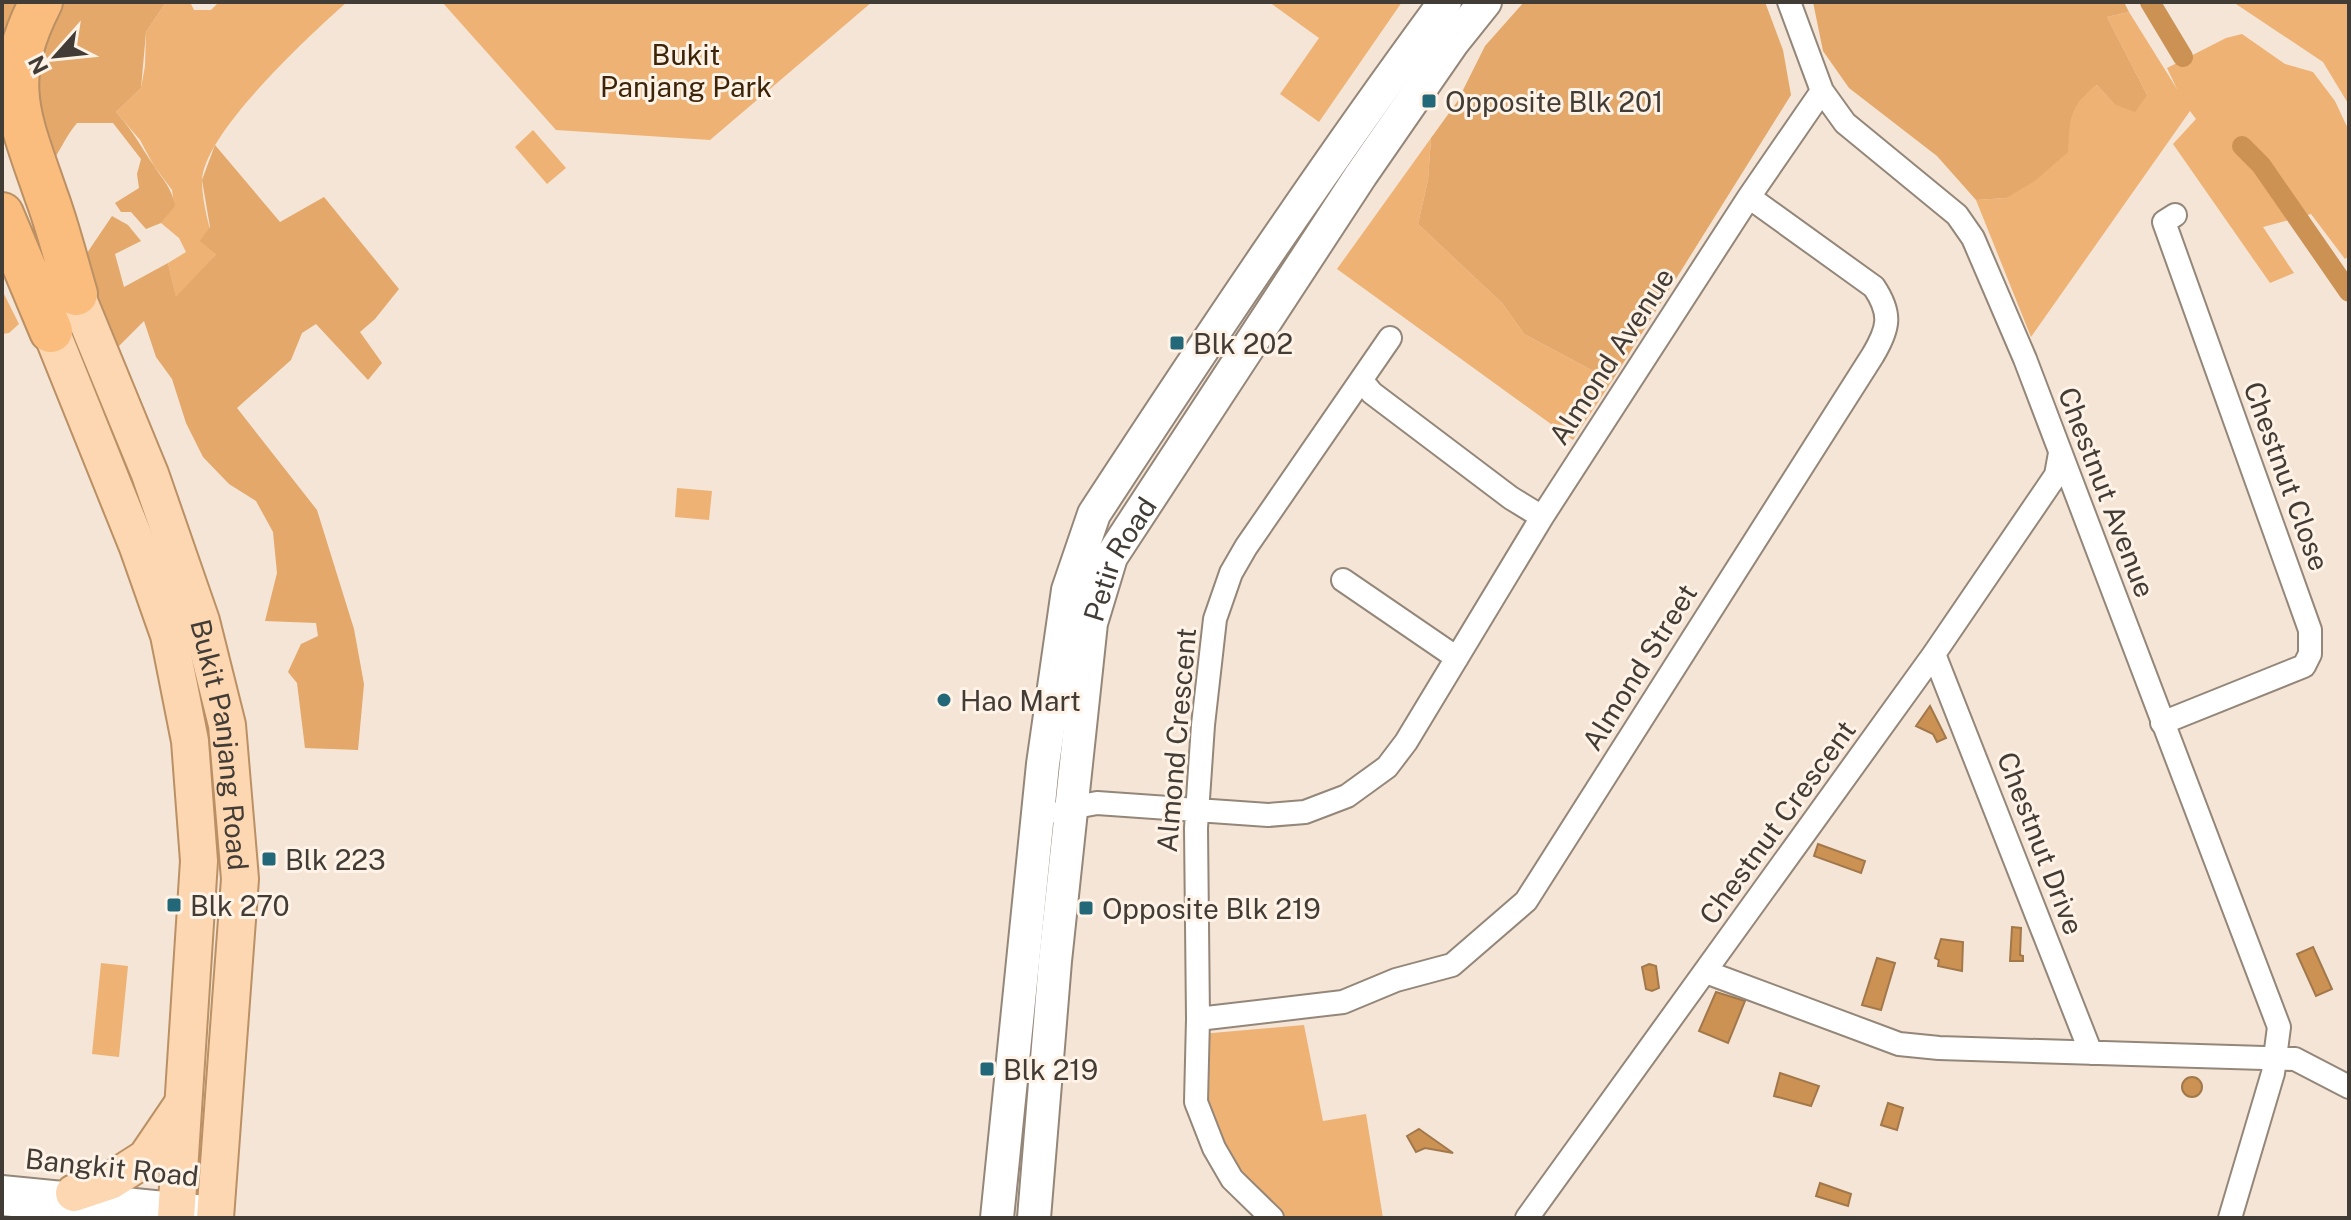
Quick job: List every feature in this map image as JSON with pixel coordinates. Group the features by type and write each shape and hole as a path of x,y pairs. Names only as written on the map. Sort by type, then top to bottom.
{"highway":[{"path":"41,2 28,26 18,62 9,131 76,294"},
{"path":"2,214 51,331"},
{"path":"2,262 51,331"}],"main road":[{"name":"Petir Road","path":"997,1218 1043,764 1068,590 1094,514 1216,328 1367,108 1445,2"},
{"name":"Petir Road","path":"1034,1218 1070,808 1091,623 1111,557 1248,344 1453,42 1485,2"},
{"name":"Bukit Panjang Road","path":"76,294 150,474 201,621 227,725 240,879 216,1213"},
{"path":"1216,328 1230,317 1243,320 1248,331 1248,344"},
{"name":"Bukit Panjang Road","path":"51,331 138,547 169,635 190,741 199,861 183,1104 168,1213"},
{"path":"81,1207 110,1181 146,1158 183,1104"},
{"path":"1007,1107 1013,1117 1022,1122 1033,1122 1043,1116"}],"street":[{"name":"Chestnut Avenue","path":"1789,2 1822,91 1845,123 1957,215 1973,238 2025,359 2279,1027 2277,1058"},
{"name":"Almond Avenue","path":"1070,808 1097,803 1268,815 1305,812 1347,796 1387,767 1406,742 1542,517 1749,197 1822,91"},
{"name":"Almond Street","path":"1198,1019 1343,1002 1396,980 1452,965 1526,901 1882,340 1887,323 1885,303 1874,287 1749,197"},
{"name":"Chestnut Close","path":"2162,723 2304,666 2310,654 2310,630 2164,222 2175,215"},
{"name":"Almond Crescent","path":"1272,1218 1232,1179 1214,1148 1196,1102 1196,811 1215,619 1231,573 1262,523 1390,338"},
{"path":"1362,381 1372,393 1511,498 1542,517"},
{"name":"Chestnut Crescent","path":"1527,1218 1934,654 2056,475 2060,452"},
{"path":"1343,580 1457,658"},
{"name":"Chestnut Drive","path":"1934,654 2091,1053"},
{"path":"1033,849 1048,822 1070,808 1053,791 1043,764"},
{"path":"1706,972 1899,1044 1939,1048 2295,1059 2349,1087"},
{"path":"2230,1218 2277,1058"},
{"name":"Bangkit Road","path":"2,1187 81,1207"},
{"name":"Bangkit Road","path":"2,1204 216,1213"}],"green space":[{"path":"166,2 190,2 194,10 211,10 219,2 347,2 261,86 220,137 207,161 202,181 216,254 176,298 168,263 186,252 179,238 161,223 174,206 172,190 140,140 116,112 141,88 146,32"},
{"name":"Bukit Panjang Park","path":"442,2 872,2 710,140 556,130"},
{"path":"1269,2 1402,2 1319,122 1280,94 1319,38"},
{"path":"2233,2 2349,2 2349,105 2323,62"},
{"path":"2129,12 2177,89 2167,68 2226,38 2242,34 2285,64 2313,72 2335,101 2349,131 2349,256 2345,259 2311,214 2263,227 2294,273 2270,283 2173,144 2196,119 2190,111 2031,337 1976,200 2006,198 2084,95 2097,85 2114,104 2147,95 2107,17"},
{"path":"533,130 566,168 547,184 515,147"},
{"path":"1431,138 1428,180 1418,224 1503,304 1524,334 1612,381 1573,440 1337,269"},
{"path":"2,290 19,324 9,333 2,334"},
{"path":"677,488 712,491 709,520 675,517"},
{"path":"101,963 128,966 119,1057 92,1054"},
{"path":"1304,1025 1323,1121 1366,1114 1383,1218 1276,1218 1256,1199 1206,1118 1201,1034"}],"shaded area":[{"path":"2,2 28,2 2,79"},
{"path":"55,2 166,2 146,32 141,88 116,112 172,194 175,206 161,223 146,229 131,212 121,212 115,203 139,188 137,174 141,159 113,123 77,123 47,169 25,94"},
{"path":"1524,2 1765,2 1783,50 1791,95 1612,381 1524,334 1503,304 1418,224 1428,180 1431,138 1457,102 1485,46"},
{"path":"1813,2 2124,2 2129,12 2107,17 2147,95 2135,112 2114,104 2097,85 2072,114 2068,152 2036,180 2006,198 1976,200 1937,156 1849,88 1823,51"},
{"path":"215,145 280,222 324,197 399,289 360,332 382,363 368,380 316,324 302,333 291,360 237,408 317,510 354,629 364,684 358,750 305,748 297,683 288,672 301,644 318,636 316,623 265,621 277,573 273,532 256,501 229,484 203,457 186,423 172,379 156,357 144,321 118,347 83,259 112,216 128,225 141,241 115,254 124,287 168,263 176,297 216,254 200,241 210,227 202,180"},
{"path":"1930,706 1946,738 1937,742 1933,734 1916,726"},
{"path":"1818,844 1865,861 1861,873 1814,856"},
{"path":"2012,927 2021,928 2020,955 2023,961 2010,961"},
{"path":"1941,939 1963,942 1962,971 1938,966 1939,960 1935,958"},
{"path":"2313,947 2332,989 2316,996 2297,954"},
{"path":"1877,958 1895,963 1881,1010 1862,1005"},
{"path":"1649,964 1656,966 1659,988 1652,991 1646,989 1642,967"},
{"path":"1716,992 1745,1001 1728,1043 1699,1031"},
{"path":"1780,1073 1819,1086 1811,1106 1774,1096"},
{"path":"2192,1077 2199,1080 2202,1087 2199,1094 2192,1097 2185,1094 2182,1087 2185,1080"},
{"path":"1888,1103 1903,1108 1897,1130 1881,1125"},
{"path":"1419,1129 1453,1153 1425,1148 1416,1152 1407,1136"},
{"path":"1820,1183 1851,1194 1848,1206 1816,1196"}],"waterway":[{"path":"2150,2 2183,57"},
{"path":"2242,146 2261,165 2349,292"}],"place":[{"name":"Opposite Blk 201","path":"1429,101"},
{"name":"Blk 202","path":"1177,343"},
{"name":"Hao Mart","path":"944,700"},
{"name":"Blk 223","path":"269,859"},
{"name":"Blk 270","path":"174,905"},
{"name":"Opposite Blk 219","path":"1086,908"},
{"name":"Blk 219","path":"987,1069"}]}
